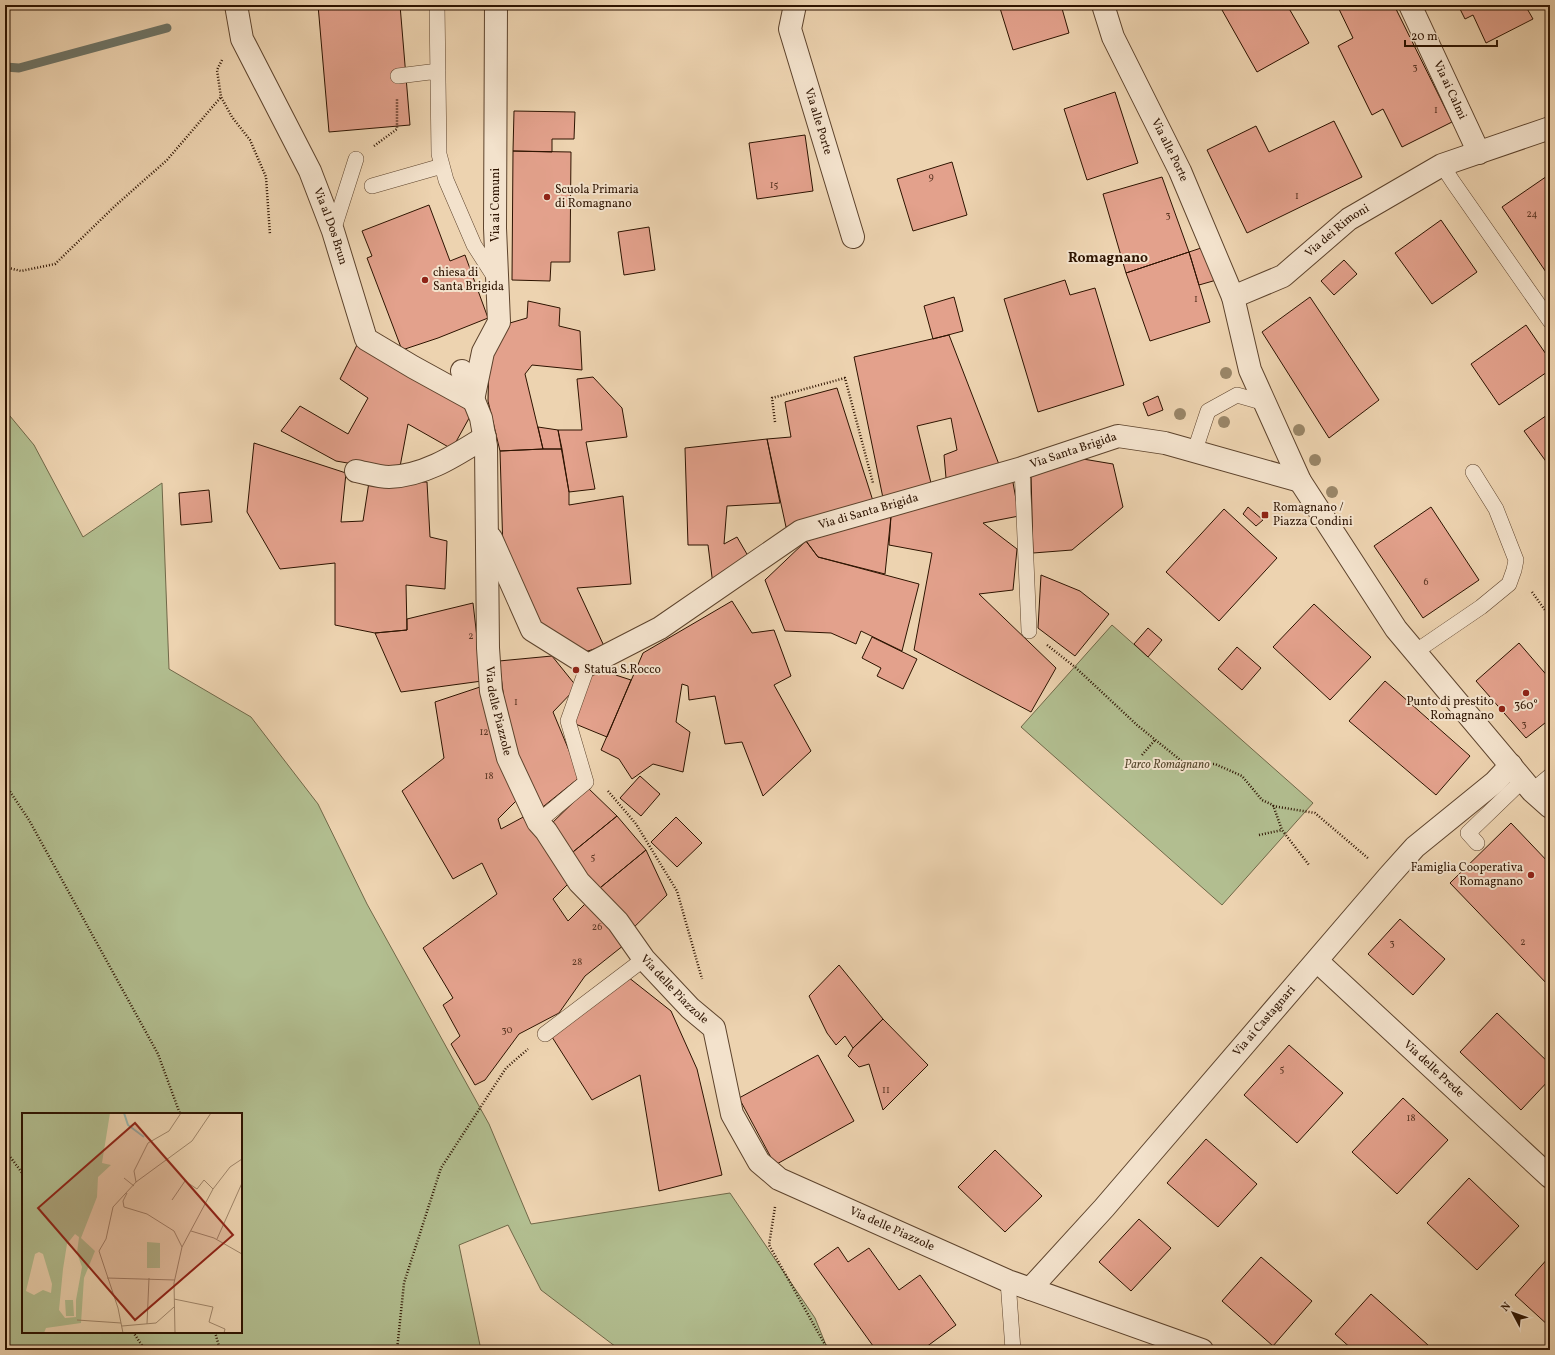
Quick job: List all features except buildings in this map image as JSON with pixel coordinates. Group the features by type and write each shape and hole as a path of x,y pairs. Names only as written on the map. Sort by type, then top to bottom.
{"street":[{"name":"Via ai Comuni","path":"473,400 483,352 499,322 495,228 496,5"},
{"name":"Via alle Porte","path":"795,5 790,29 853,237"},
{"name":"Via alle Porte","path":"1103,5 1113,37 1180,171 1233,297 1250,370 1300,480 1396,629 1522,779 1550,807"},
{"name":"Via ai Calmi","path":"1410,5 1479,154"},
{"name":"Via al Dos Brun","path":"238,14 242,39 310,172 333,231 366,339 412,367 473,400"},
{"name":"Via dei Rimoni","path":"1233,297 1283,276 1349,219 1442,165 1479,154 1550,128"},
{"name":"Via delle Piazzole","path":"462,371 481,418 485,437 488,532 488,648 491,691 508,758 538,822 546,831 579,882 618,922 644,958 690,1008 714,1028 732,1114 758,1162 779,1179 1008,1281 1202,1350"},
{"name":"Via Santa Brigida","path":"1022,468 1118,436 1165,443 1195,450 1300,480"},
{"path":"356,471 388,477 415,472 444,462 485,437"},
{"name":"Via di Santa Brigida","path":"588,666 660,628 800,531 880,507 1022,468"},
{"path":"488,532 532,630 588,666"},
{"name":"Via ai Castagnari","path":"1030,1289 1114,1196 1415,847 1495,782 1522,779"},
{"name":"Via delle Prede","path":"1317,961 1550,1177"}],"lane":[{"path":"438,5 439,154 446,180 474,245 497,282"},
{"path":"398,76 438,70"},
{"path":"333,231 356,159"},
{"path":"1442,165 1452,182 1550,321"},
{"path":"372,186 442,166"},
{"path":"1195,450 1208,411 1237,395 1265,403"},
{"path":"1022,468 1028,631"},
{"path":"1420,658 1508,584 1514,570 1516,560 1496,509 1473,472"},
{"path":"538,822 586,782 568,721 588,666"},
{"path":"1478,843 1468,833 1522,779 1550,776"},
{"path":"545,1034 644,958"},
{"path":"1008,1281 1013,1350"}],"path":[{"path":"238,14 217,70 221,97 232,117 250,140 266,177 270,235"},
{"path":"397,129 398,76"},
{"path":"5,267 21,271 55,264 116,204 167,160 221,97"},
{"path":"775,422 772,398 845,378 880,507"},
{"path":"1529,588 1550,617"},
{"path":"1028,631 1075,666 1118,708 1184,763 1215,764 1242,776 1262,800 1273,806 1314,813 1389,876"},
{"path":"1142,754 1155,740"},
{"path":"579,761 599,769 608,791 636,824 677,891 703,984"},
{"path":"5,784 29,820 158,1054 180,1113"},
{"path":"1273,806 1282,830 1309,864"},
{"path":"1259,835 1282,830"},
{"path":"397,1350 404,1283 441,1168 506,1068 545,1034"},
{"path":"5,1150 22,1173"},
{"path":"779,1179 769,1245 828,1350"},
{"path":"134,1333 145,1350"},
{"path":"215,1333 220,1350"}],"green space":[{"path":"5,410 34,445 83,537 162,483 169,669 251,717 318,804 367,904 489,1124 531,1224 730,1193 815,1318 828,1350 620,1350 541,1290 508,1225 459,1245 481,1350 5,1350"},
{"name":"Parco Romagnano","path":"1112,625 1313,803 1222,905 1021,727"}],"waterway":[{"path":"5,67 19,68 167,28"}],"place":[{"name":"Scuola Primaria di Romagnano","path":"547,197"},
{"name":"chiesa di Santa Brigida","path":"425,280"},
{"name":"Romagnano / Piazza Condini","path":"1265,515"},
{"name":"Statua S.Rocco","path":"576,670"},
{"name":"360°","path":"1526,693"},
{"name":"Punto di prestito Romagnano","path":"1502,709"},
{"name":"Famiglia Cooperativa Romagnano","path":"1531,875"}],"district":[{"name":"Romagnano","path":"1108,258"}]}
